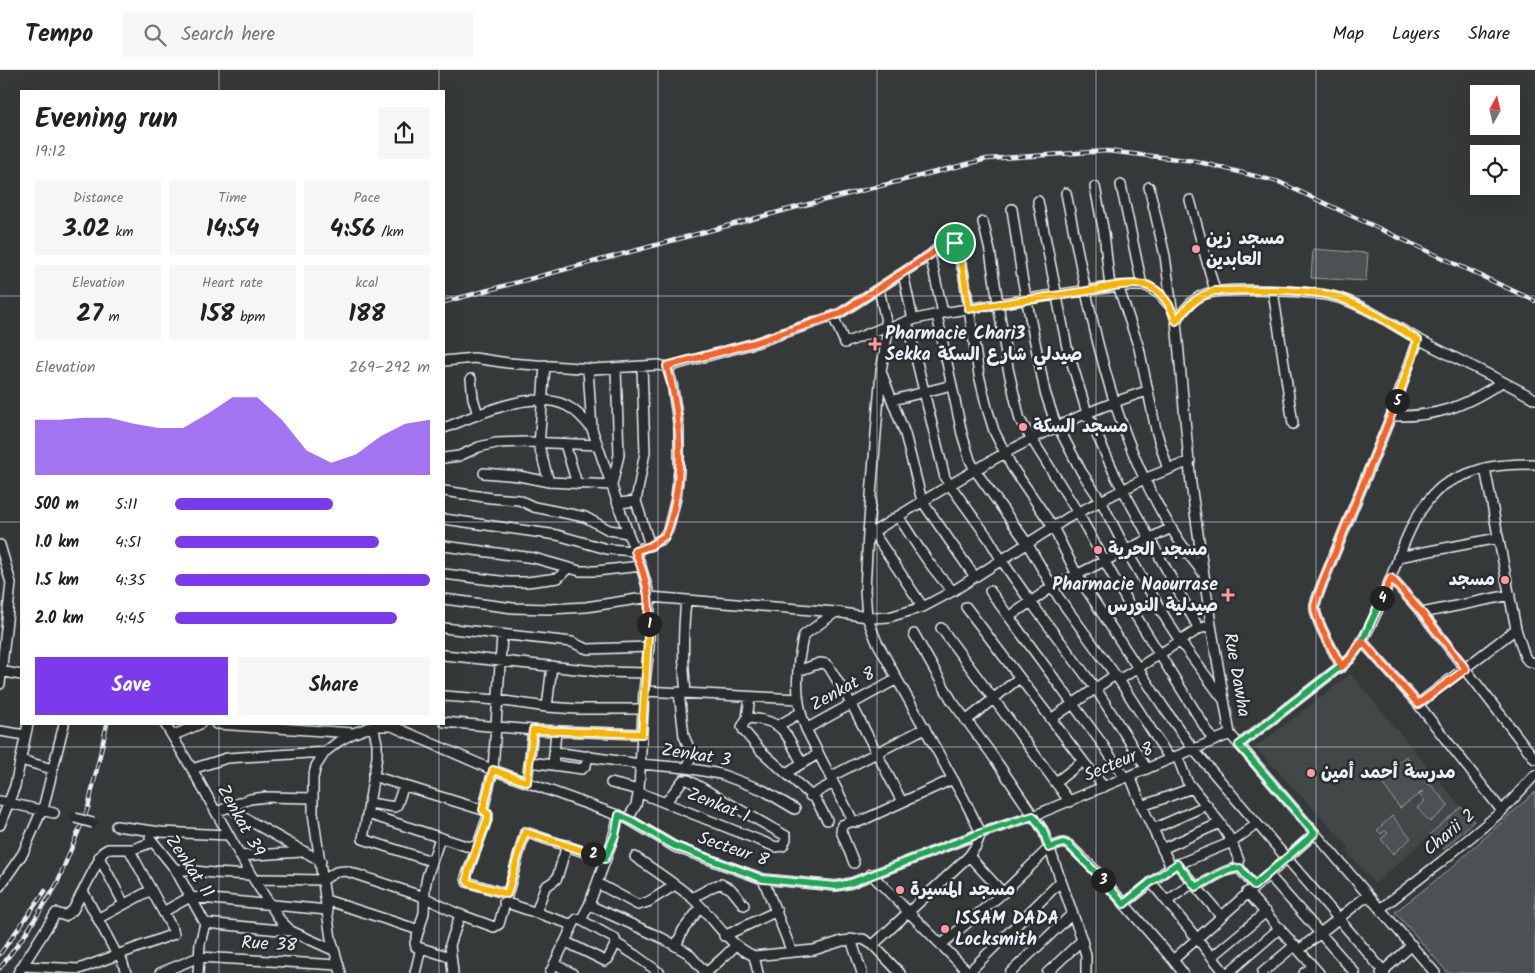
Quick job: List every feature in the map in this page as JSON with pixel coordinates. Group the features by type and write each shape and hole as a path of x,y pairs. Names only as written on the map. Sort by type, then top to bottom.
{"street":[{"path":"1122,185 1142,285"},
{"path":"1095,187 1114,286 1139,348 1156,430 1168,470"},
{"name":"Rue Dawha","path":"1149,187 1176,321 1192,492 1211,625 1230,734 1435,973"},
{"path":"1066,193 1086,291 1113,402 1144,479 1184,549 1204,575"},
{"path":"1190,200 1215,291"},
{"path":"1038,201 1067,348 1087,413 1123,490 1199,630"},
{"path":"1012,209 1026,299 1051,411 1081,471 1101,501 1126,550 1180,641 1224,700"},
{"path":"983,222 990,251 1008,368 1018,415 1030,439 1078,513 1104,562 1158,654 1213,740"},
{"path":"445,361 474,358 508,363 588,369 667,366 754,343 839,314 930,255 952,237 963,270 977,364 994,431 1005,454 1053,527 1077,575 1193,749 1383,972 1412,945"},
{"path":"930,255 952,385 965,443 975,470 1027,543 1052,587 1173,757 1187,781 1220,823 1232,842 1240,868 1266,912 1319,973"},
{"path":"903,273 924,392 939,457 949,484 989,539 1030,601 1096,689 1147,769"},
{"path":"833,316 845,343 910,320 1026,299 1114,286 1142,285 1155,290 1172,308"},
{"path":"873,945 969,856 976,846 981,833 925,728 896,679 876,640 867,617 865,590 881,371 888,328 879,289"},
{"path":"1176,321 1192,302 1202,295 1215,291 1311,293 1338,298 1369,311 1418,340 1535,399"},
{"path":"1273,291 1293,424"},
{"path":"1342,667 1322,628 1315,606 1391,416 1418,340"},
{"path":"545,365 539,443 549,482"},
{"path":"445,519 543,532 594,546 635,551 662,540 667,534 676,498 679,471 679,430 672,383 667,366"},
{"path":"642,367 645,452 636,501 650,546"},
{"path":"550,973 566,942 589,905 605,859 624,817 636,805 639,791 644,691 649,647 650,597 641,566 592,429 588,369"},
{"path":"612,485 619,455 616,369"},
{"path":"881,371 905,434 922,502 975,577"},
{"path":"471,379 473,398 478,415"},
{"path":"1391,416 1421,415 1447,410 1465,404 1502,382"},
{"path":"893,400 952,385"},
{"path":"870,532 949,484 1030,439 1113,402 1148,391"},
{"path":"445,428 519,402 543,400 567,406 584,419 592,429"},
{"path":"445,458 459,456 487,444 514,442 598,445"},
{"path":"565,444 577,484"},
{"path":"445,599 513,608 550,609 586,607 650,597 836,612 867,617 888,616 923,607 953,591 1027,543 1078,513 1144,479 1190,461"},
{"path":"1239,745 1350,659 1362,641 1380,604 1410,530 1423,506 1441,487 1485,468 1535,464"},
{"path":"1485,468 1516,629 1525,656 1528,661 1535,663"},
{"path":"484,473 519,476 549,482 612,485"},
{"path":"445,491 521,500 534,507 585,517 611,531 628,533"},
{"path":"619,503 636,501"},
{"path":"898,516 924,557 953,591"},
{"path":"1009,617 1052,587 1171,528"},
{"path":"870,532 923,607"},
{"path":"1398,557 1498,538"},
{"path":"0,545 11,584 0,684"},
{"path":"445,546 534,558 580,571 641,566"},
{"path":"445,574 508,582 527,582 558,578 568,568"},
{"path":"1391,578 1422,613 1535,759"},
{"path":"990,591 1127,777 1162,849 1174,866 1195,885 1221,916"},
{"path":"1422,613 1510,595"},
{"path":"686,600 682,646 682,724 684,736 692,755 687,768"},
{"path":"966,607 1104,787"},
{"path":"836,612 804,636 798,671 798,699 800,714 806,729 853,821"},
{"path":"1051,719 1096,689 1138,668 1180,641 1211,625"},
{"path":"445,628 572,642 588,649 649,647"},
{"path":"941,628 1070,802"},
{"path":"1418,704 1516,629"},
{"path":"914,634 952,701 990,752 1043,830 1082,940 1086,956 1086,973"},
{"path":"483,810 493,770 502,635"},
{"path":"1362,641 1418,704 1502,811"},
{"path":"445,654 605,672 646,673"},
{"path":"798,671 820,663 826,664 852,705 902,802"},
{"path":"547,708 552,666"},
{"path":"1,671 20,675"},
{"path":"966,721 1020,678"},
{"name":"Zenkat 8","path":"806,729 896,679"},
{"path":"644,691 798,699"},
{"path":"445,696 497,700 547,708 643,709"},
{"path":"750,697 747,718 742,725 743,730 761,751 817,802 827,820"},
{"path":"779,725 800,714"},
{"path":"747,718 770,721 779,725 785,732 802,763"},
{"path":"445,722 533,730 642,734"},
{"path":"0,825 10,804 28,725"},
{"path":"0,886 23,853 42,811 64,725"},
{"name":"Zenkat 39","path":"166,725 269,905 291,931"},
{"path":"172,736 198,725"},
{"path":"265,725 314,726 354,733"},
{"path":"349,973 340,969 333,950 313,813 313,778 316,766 325,752 339,741 370,726 377,743 363,839 431,861"},
{"name":"Secteur 8","path":"370,726 403,727 493,770 624,817 661,840 763,879 836,886 851,883 981,833 1070,802 1230,734"},
{"path":"810,796 876,753 925,728"},
{"path":"527,782 533,730"},
{"path":"0,731 25,735"},
{"path":"553,765 556,731"},
{"path":"192,769 227,758 325,752"},
{"name":"Zenkat 3","path":"554,752 640,764 687,768 734,778 762,790 796,809"},
{"path":"786,773 818,754"},
{"path":"530,762 582,769 586,765 588,756"},
{"path":"21,760 52,769"},
{"path":"1056,782 1083,761"},
{"name":"Charii 2","path":"1380,909 1441,862 1502,811 1535,775"},
{"path":"373,776 483,810 488,816 466,877 467,882 536,913 577,923 615,939 616,944 660,973"},
{"path":"854,863 840,828 843,824 861,821 953,779"},
{"name":"Zenkat 1","path":"611,783 639,791 776,847 784,845 786,836 691,781 683,780 666,802"},
{"path":"369,803 395,807 404,785"},
{"path":"1142,806 1192,788"},
{"path":"216,812 250,799 312,798"},
{"path":"0,801 54,813"},
{"path":"1153,829 1207,805"},
{"path":"230,807 243,818 321,861"},
{"path":"368,814 440,838 470,847 477,847"},
{"path":"75,818 93,823"},
{"path":"1162,849 1220,823"},
{"path":"1124,904 1174,866 1232,842 1256,824"},
{"path":"116,826 143,830 228,835"},
{"name":"Zenkat 11","path":"143,830 174,869 206,923"},
{"path":"174,869 265,879 323,880 336,872 346,871 424,898 460,915 494,927 499,924 525,832 605,859"},
{"path":"1173,960 1315,833"},
{"path":"440,838 425,884 424,913 415,943 416,947 450,957"},
{"path":"128,849 174,934 77,969 21,970 42,932 56,913 64,916 70,914 102,852 108,849 128,849 153,842"},
{"path":"942,944 1002,893 1049,848 1063,843 1069,845 1094,869 1173,960 1182,973"},
{"path":"536,913 545,887 556,879 567,845"},
{"path":"240,856 302,852"},
{"path":"969,856 1002,893"},
{"path":"99,857 124,904"},
{"path":"635,857 692,898 724,936 754,956 814,950 851,940 867,940 897,972"},
{"path":"1167,901 1195,885 1240,868"},
{"path":"871,874 942,944 968,973 1060,882"},
{"path":"1268,874 1355,973"},
{"path":"763,879 792,952"},
{"path":"1151,882 1227,973 1280,928"},
{"path":"597,883 638,904 644,904 675,885"},
{"path":"692,898 721,884 731,889 744,905"},
{"path":"99,918 151,890"},
{"path":"83,891 119,955 126,973"},
{"path":"1262,973 1321,933 1368,895"},
{"path":"163,912 190,897 269,905 326,905 419,930"},
{"path":"589,905 676,946 692,957 706,973 736,945"},
{"path":"676,946 683,930 701,907"},
{"path":"724,936 777,911"},
{"path":"1212,957 1266,912"},
{"path":"1010,973 1072,914"},
{"path":"453,973 450,945 460,915"},
{"path":"198,973 201,940 206,923"},
{"name":"Zenkat 39","path":"206,923 291,931 333,950"},
{"path":"851,940 862,973"},
{"path":"1047,973 1082,940"},
{"path":"566,942 605,961 616,944"},
{"path":"415,973 421,948"},
{"path":"754,956 758,973"},
{"path":"160,973 199,957"},
{"name":"Rue 38","path":"199,957 340,969"},
{"path":"554,964 572,973"},
{"path":"1304,973 1313,966"}],"shaded area":[{"path":"1313,249 1368,253 1366,281 1311,278"},
{"path":"1351,674 1461,807 1375,884 1347,852 1350,848 1255,747"},
{"path":"1406,756 1449,806 1430,822 1417,808 1425,801 1419,795 1423,791 1400,808 1379,779"},
{"path":"1535,792 1535,973 1448,973 1395,912 1449,870"},
{"path":"1461,807 1474,821 1444,849 1430,834"},
{"path":"1392,816 1411,838 1393,854 1381,839 1388,833 1385,831 1381,834 1377,830"}],"railway":[{"path":"445,302 801,206 987,159 1107,151 1195,161 1279,182 1535,301"},
{"path":"0,968 24,936 56,886 88,808 107,725"},
{"path":"0,954 45,891"}],"place":[{"name":"مسجد زين العابدين","path":"1196,249"},
{"name":"Pharmacie Chari3 Sekka صيدلي شارع السكة","path":"875,344"},
{"name":"مسجد السكة","path":"1023,427"},
{"name":"مسجد الحرية","path":"1098,550"},
{"name":"مسجد","path":"1505,580"},
{"name":"Pharmacie Naourrase صيدلية النورس","path":"1228,595"},
{"name":"مدرسة أحمد أمين","path":"1311,773"},
{"name":"مسجد المسيرة","path":"900,890"},
{"name":"ISSAM DADA Locksmith","path":"945,929"}],"route":[{"path":"955,243 952,237 930,255 839,314 754,343 667,366 672,383 679,430 679,471 676,498 668,530 662,540 635,551 650,597 649,647 642,734 533,730 527,782 493,770 483,810 488,816 466,877 468,883 507,894 525,832 605,859 615,835 619,815 640,825 661,840 763,879 836,886 851,883 981,833 1033,816 1043,830 1049,848 1063,843 1069,845 1094,869 1124,904 1177,864 1196,887 1220,874 1240,868 1254,886 1315,833 1239,745 1342,667 1350,659 1360,646 1362,641 1380,604 1391,578 1422,613 1466,669 1418,704 1362,641 1342,667 1326,636 1315,606 1391,416 1418,340 1352,303 1338,298 1311,293 1215,291 1202,295 1192,302 1176,321 1172,308 1163,298 1152,288 1142,285 1110,287 969,309 963,270 955,243"}]}
